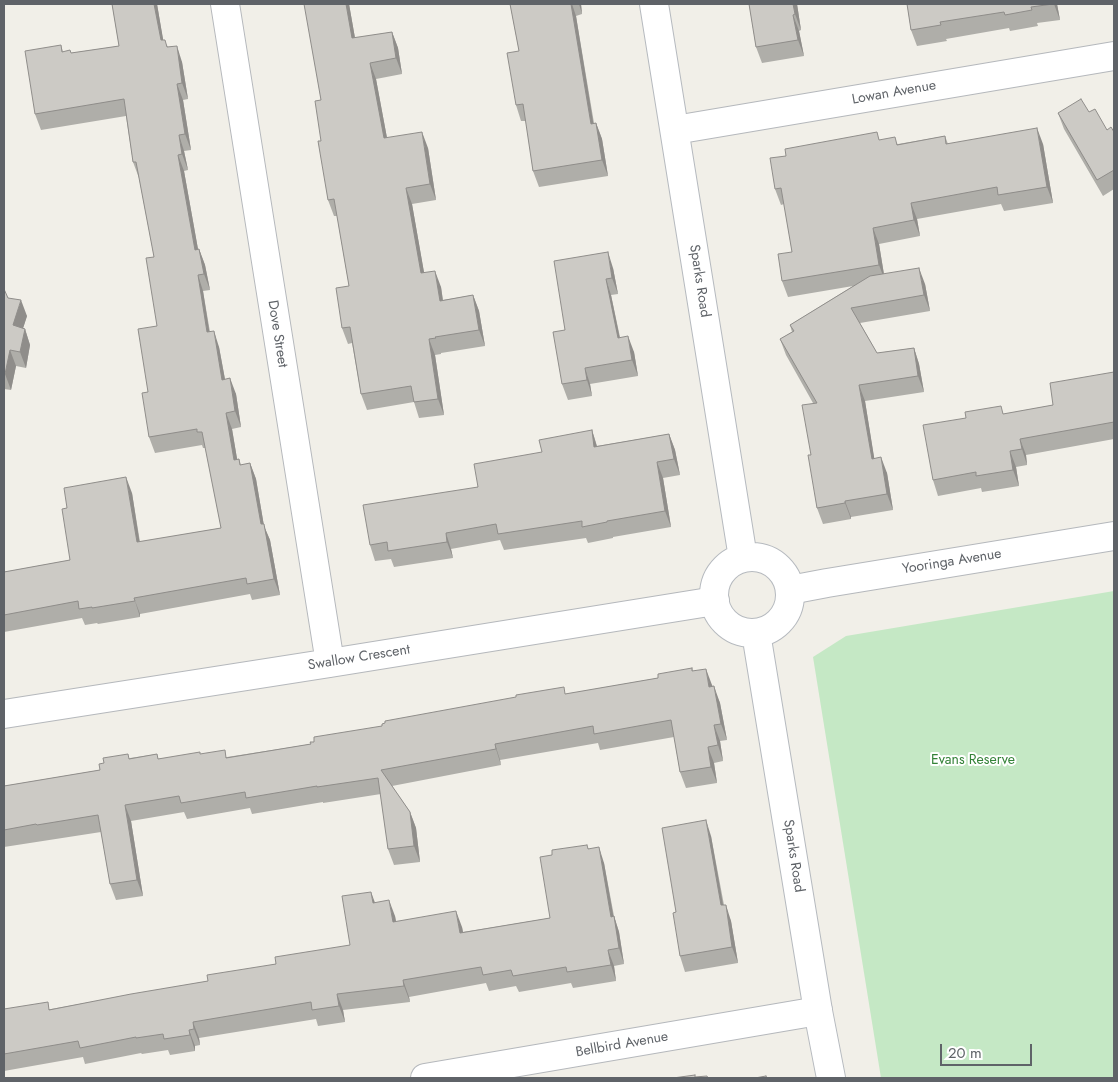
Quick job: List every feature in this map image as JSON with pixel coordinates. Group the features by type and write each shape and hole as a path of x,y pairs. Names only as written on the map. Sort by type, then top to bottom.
{"street":[{"name":"Dove Street","path":"225,4 330,663"},
{"name":"Sparks Road","path":"654,4 743,558"},
{"name":"Lowan Avenue","path":"675,130 1114,56"},
{"name":"Yooringa Avenue","path":"790,590 1114,536"},
{"path":"756,557 768,560 779,568 787,578 790,602 786,614 778,624 768,630 744,633 725,622 718,612 715,601 718,579 724,569 733,562 743,558 756,557"},
{"name":"Swallow Crescent","path":"4,714 715,601"},
{"name":"Sparks Road","path":"756,633 830,1078"},
{"name":"Bellbird Avenue","path":"425,1078 818,1011"}],"green space":[{"name":"Evans Reserve","path":"1114,591 1114,1078 881,1078 813,657 846,636"}],"building":[{"path":"112,4 154,4 161,40 165,40 167,47 177,46 182,83 177,84 185,134 179,135 182,154 178,155 195,250 199,249 204,274 198,275 207,332 214,331 222,380 230,378 235,411 226,413 234,460 239,459 240,465 250,463 261,524 264,524 274,579 247,584 246,578 134,598 135,601 92,608 79,609 78,601 4,615 4,572 70,560 62,509 67,508 64,488 126,477 137,542 221,528 202,432 197,432 197,429 149,437 142,393 148,392 138,329 157,326 146,258 154,257 136,162 133,162 124,99 35,114 25,51 61,45 62,52 70,50 71,53 119,46"},
{"path":"304,4 346,4 352,38 392,32 396,58 370,63 384,138 422,132 430,184 406,188 421,273 435,271 440,301 473,295 479,330 429,339 438,399 414,402 411,386 361,394 350,327 342,328 336,288 349,286 334,199 328,200 318,141 321,141 315,101 321,100"},
{"path":"510,4 571,4 591,124 596,123 602,160 533,171 523,104 516,105 507,53 519,51"},
{"path":"749,4 793,4 795,14 793,15 798,40 756,47"},
{"path":"907,4 1053,4 1031,7 1032,10 1005,15 1004,12 940,22 941,25 911,30"},
{"path":"1081,99 1089,112 1095,109 1107,130 1111,127 1114,132 1114,170 1097,180 1058,113"},
{"path":"1037,128 1047,187 998,195 997,187 911,203 914,220 873,228 879,265 782,281 778,254 792,252 781,188 775,189 770,158 786,156 785,149 877,132 879,140 895,137 897,145 945,136 946,144"},
{"path":"608,252 612,278 606,279 618,338 628,336 632,360 585,368 587,380 562,384 553,332 565,330 554,261"},
{"path":"919,268 924,295 851,308 877,353 914,348 918,376 859,385 872,459 881,457 887,494 817,508 808,455 811,455 802,405 817,403 780,339 794,331 790,325 870,276"},
{"path":"4,289 8,298 21,300 13,325 25,329 20,352 10,350 5,374 4,374"},
{"path":"1114,372 1114,422 1020,439 1022,449 1010,451 1013,470 976,476 976,472 933,480 923,425 966,418 965,412 1001,406 1003,414 1053,405 1050,383"},
{"path":"592,430 594,447 669,434 674,459 657,462 665,511 582,527 582,521 498,534 496,524 446,533 447,542 388,551 387,542 370,545 363,505 478,487 474,464 542,452 539,440"},
{"path":"692,668 692,671 706,669 709,687 714,686 721,724 714,725 718,745 708,747 711,767 680,772 671,720 594,734 593,726 495,744 496,749 381,770 410,812 414,846 388,849 378,778 246,798 245,792 181,803 179,796 125,805 137,880 110,884 98,815 4,830 4,786 100,770 99,764 104,763 103,758 128,754 129,759 157,754 158,759 225,750 226,758 311,744 310,742 314,742 314,737 382,726 385,721 516,697 516,695 564,687 565,694 658,678 658,674"},
{"path":"706,820 721,905 726,905 732,947 680,956 673,913 676,912 662,828"},
{"path":"587,845 588,849 599,847 611,917 614,916 619,948 608,950 611,965 567,972 566,967 513,976 511,970 483,975 481,967 403,980 404,986 337,994 339,1006 312,1010 311,1002 193,1022 194,1029 189,1030 190,1035 164,1039 163,1034 136,1037 80,1048 78,1041 4,1054 4,1009 48,1002 49,1010 208,981 207,975 276,964 275,957 350,945 342,896 371,892 373,903 389,900 393,922 456,911 460,933 550,918 540,857 552,855 552,850"},
{"path":"695,1075 695,1077 707,1076 708,1078 673,1078"}]}
